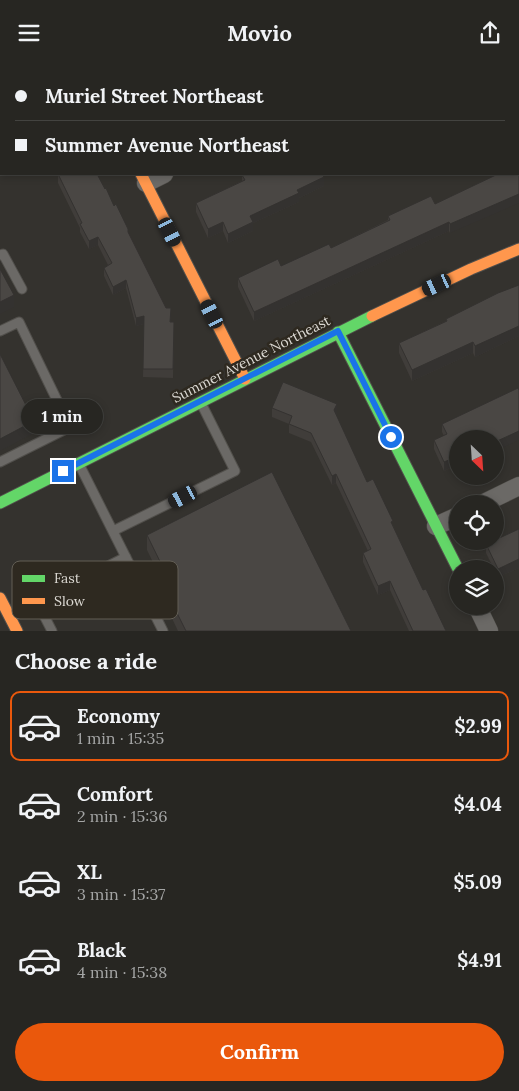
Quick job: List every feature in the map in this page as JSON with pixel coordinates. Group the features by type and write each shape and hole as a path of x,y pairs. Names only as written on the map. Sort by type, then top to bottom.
{"street":[{"path":"159,175 143,178 245,379"},
{"name":"Summer Avenue Northeast","path":"0,503 338,331 470,269 519,249"},
{"path":"338,331 453,560"},
{"path":"500,495 519,486"},
{"path":"436,526 449,520"},
{"path":"0,598 17,631"},
{"path":"481,615 489,631"}],"lane":[{"path":"0,255 3,254 22,289"},
{"path":"0,331 19,322 70,427 0,462"},
{"path":"113,531 235,471 200,402"},
{"path":"79,463 128,561"},
{"path":"118,561 126,557"},
{"path":"46,619 52,631"},
{"path":"157,619 163,631"}],"building":[{"path":"58,175 98,175 114,206 116,204 166,308 171,308 170,322 174,322 173,369 143,369 144,316 136,318 126,280 113,287 104,268 112,263 98,237 89,241 80,224 82,223"},
{"path":"242,175 323,175 324,177 297,190 299,193 250,216 253,222 228,234 223,222 208,229 196,203 245,180"},
{"path":"496,175 519,175 519,194 450,224 449,222 254,312 238,278 278,259 281,266 329,244 331,248 390,220 388,216 431,196 435,204"},
{"path":"0,269 14,295 0,302"},
{"path":"519,285 519,326 475,346 473,342 412,370 399,343 447,321 446,319 498,293"},
{"path":"0,354 34,421 0,439"},
{"path":"283,382 337,404 334,410 367,482 373,479 423,590 426,589 446,631 413,631 390,581 378,586 363,553 371,549 336,474 332,476 311,433 289,424 292,416 272,408"},
{"path":"518,388 519,390 519,431 504,438 504,430 449,430 449,460 444,462 434,440 447,434 442,424"},
{"path":"272,472 351,631 186,631 178,615 178,561 160,561 147,535"},
{"path":"519,529 519,559 504,566 504,560 494,560 489,550 504,550 504,536"}],"traffic: fast":[{"path":"0,503 372,316"},
{"path":"338,332 453,560"}],"traffic: slow":[{"path":"142,175 245,379"},
{"path":"372,316 471,269 519,249"},
{"path":"0,598 17,631"}],"route":[{"path":"63,471 338,331 391,437"}]}
